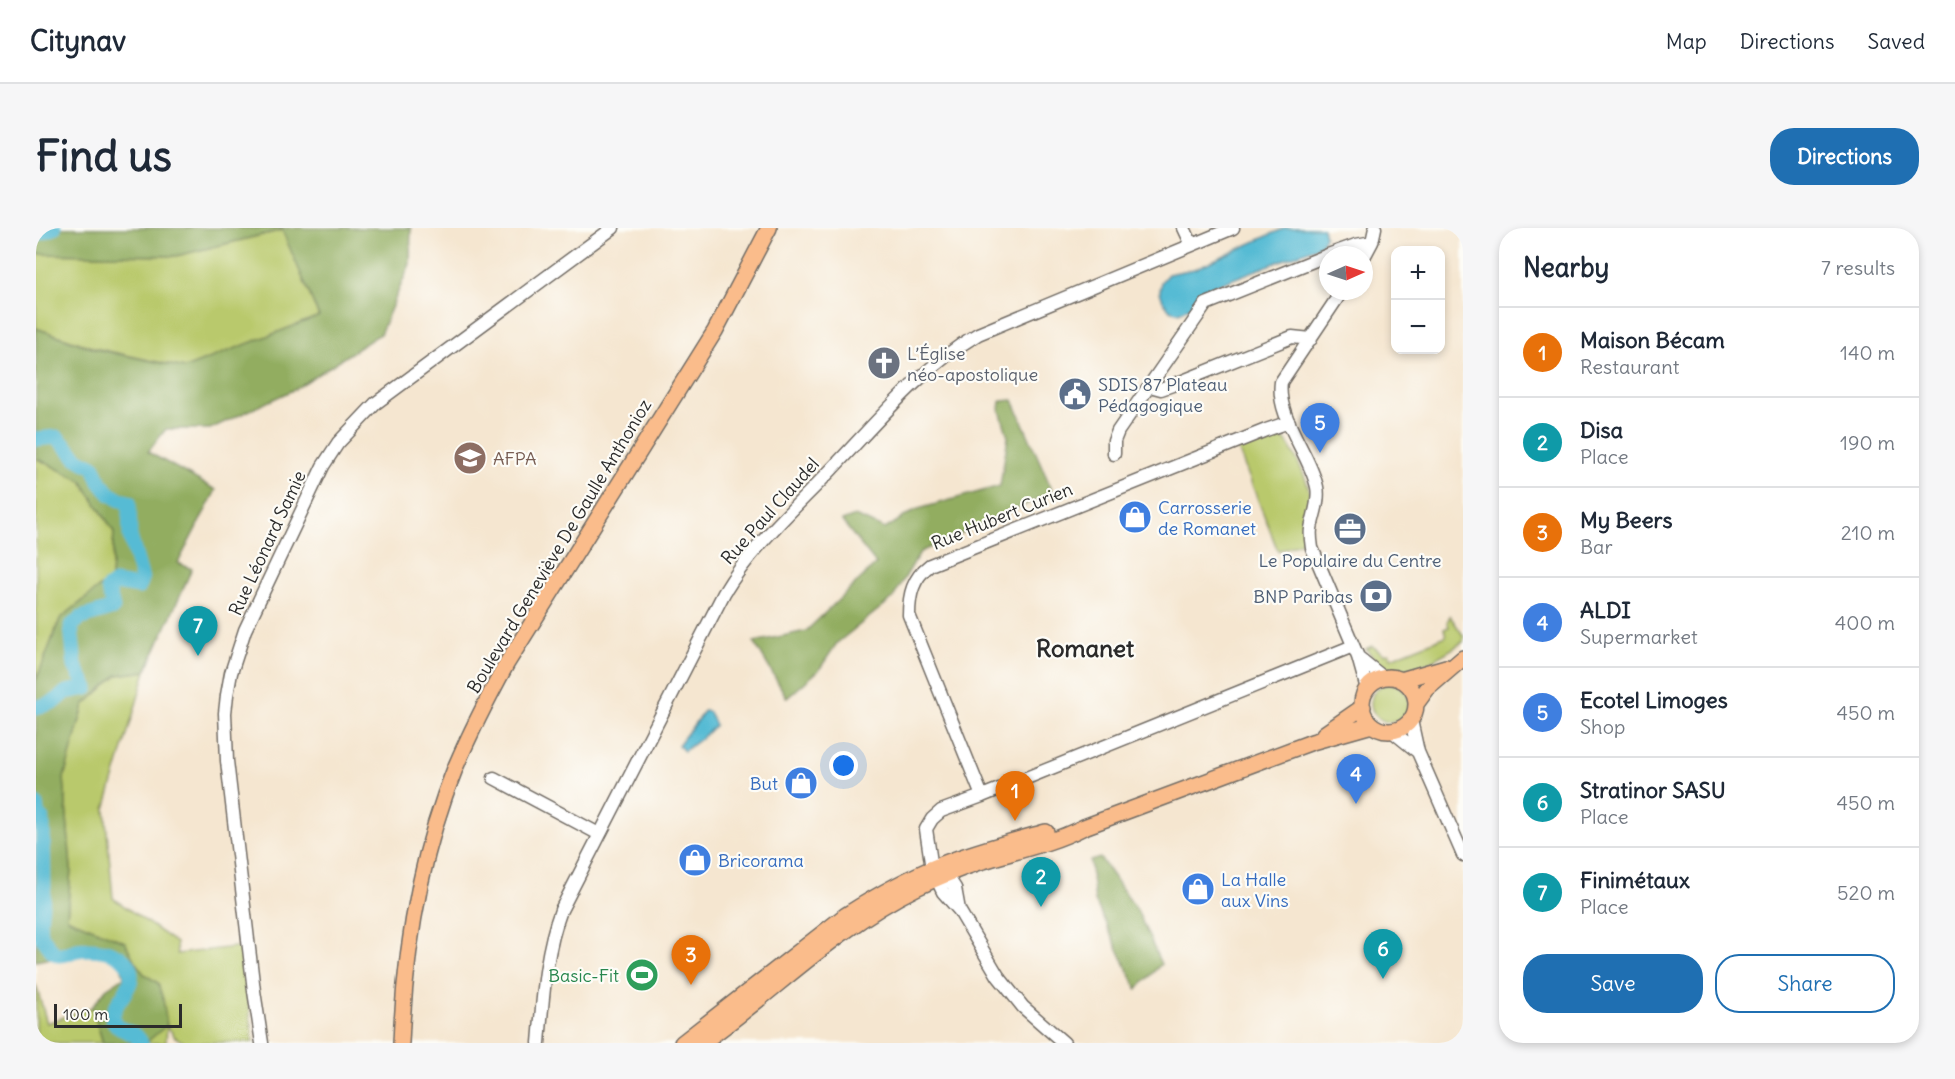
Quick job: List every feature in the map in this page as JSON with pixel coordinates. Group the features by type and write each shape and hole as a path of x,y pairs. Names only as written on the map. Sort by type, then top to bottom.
{"main road":[{"name":"Boulevard Geneviève De Gaulle Anthonioz","path":"393,1043 395,994 413,877 428,820 459,740 477,700 500,660 705,327 759,228"},
{"name":"Boulevard Geneviève De Gaulle Anthonioz","path":"400,1043 403,993 417,902 428,852 456,766 487,699 507,663 715,331 769,228"},
{"path":"1401,680 1459,661"},
{"path":"1416,704 1412,690 1401,680 1383,678 1367,688 1363,707 1364,714 1372,725 1385,731 1401,729 1411,720 1416,704 1427,689 1459,661"},
{"path":"1312,742 1363,707"},
{"path":"682,1043 846,915 893,887 976,852 1056,829 1084,827 1312,742 1372,725"},
{"path":"702,1043 832,940 937,869"}],"street":[{"name":"Rue Léonard Samie","path":"262,1043 226,761 227,695 231,673 245,630 323,466 339,443 376,403 613,228"},
{"path":"1184,228 1192,245"},
{"name":"Rue Paul Claudel","path":"539,1043 544,974 551,938 561,910 724,593 746,559 914,384 954,349 978,334 1233,228"},
{"path":"1370,246 1375,228"},
{"path":"1353,246 1372,242"},
{"path":"1114,454 1114,441 1118,430 1206,304 1319,259"},
{"path":"1336,300 1281,382 1280,397 1317,488 1317,504 1310,532 1312,548 1355,652 1367,688"},
{"path":"1150,386 1161,388 1178,383 1292,337 1311,339"},
{"name":"Rue Hubert Curien","path":"982,796 909,615 909,599 920,572 941,560 1290,422"},
{"path":"1355,652 1383,678"},
{"path":"1064,1043 1023,1007 991,965 959,910 956,891 937,869 927,844 926,829 932,819 940,811 1355,652"},
{"path":"1411,720 1418,752 1463,855"},
{"path":"1392,731 1418,752"},
{"path":"494,778 599,834"}],"green space":[{"path":"36,228 411,228 410,264 380,334 295,389 210,429 166,429 148,452 216,490 178,563 192,569 146,671 117,675 84,705 64,778 71,869 67,918 125,942 144,974 158,983 167,1025 148,1043 103,1043 92,1007 106,989 124,977 121,965 109,946 36,961 36,681 60,619 111,578 114,532 82,481 36,458 36,328 95,349 185,368 319,316 282,230 176,256 36,254"},
{"path":"283,230 319,317 185,368 95,348 36,328 36,254 176,256"},
{"path":"1013,400 1053,492 920,552 893,598 837,643 819,670 787,698 754,642 806,631 876,564 842,521 855,516 885,529 915,510 1000,486 1008,437 1000,410 1001,401"},
{"path":"1282,437 1299,465 1307,482 1310,496 1302,542 1278,551 1238,449"},
{"path":"36,458 82,481 114,532 111,578 60,619 36,681"},
{"path":"1450,616 1463,635 1463,642 1420,666 1398,670 1386,668 1374,663 1373,657 1366,649 1372,646 1384,654 1389,653 1391,658 1446,636 1444,629 1449,627 1447,622"},
{"path":"146,671 105,809 113,898 176,943 177,954 243,946 253,1042 185,1043 175,1037 167,1026 166,1043 148,1043 158,983 144,974 125,942 67,918 71,869 64,778 84,705 117,675"},
{"path":"1390,684 1404,689 1409,703 1404,717 1390,722 1376,717 1371,703 1376,689"},
{"path":"1100,858 1137,910 1161,964 1137,989 1095,901 1090,861"},
{"path":"36,985 47,1023 92,1007 103,1043 36,1043"}],"water":[{"path":"1285,228 1323,228 1325,237 1320,246 1204,290 1191,306 1179,313 1170,310 1160,292 1161,282 1168,274 1194,269"},
{"path":"705,710 709,712 715,725 684,751 678,745"}],"waterway":[{"path":"36,235 54,228"},
{"path":"36,439 57,437 78,459 94,467 100,482 110,494 129,502 130,536 142,579 139,587 115,583 108,588 113,608 81,618 71,626 75,666 87,688 66,692 56,701 36,708"},
{"path":"36,804 38,817 42,819 43,825 44,887 39,930 42,937 53,952 59,955 77,950 98,949 124,960 131,973 131,979 115,1009 114,1022 117,1026 135,1035 141,1043"}],"place":[{"name":"L’Église néo-apostolique","path":"884,363"},
{"name":"SDIS 87 Plateau Pédagogique","path":"1075,394"},
{"name":"Ecotel Limoges","path":"1320,453"},
{"name":"AFPA","path":"470,458"},
{"name":"Carrosserie de Romanet","path":"1135,517"},
{"name":"Le Populaire du Centre","path":"1350,529"},
{"name":"BNP Paribas","path":"1376,596"},
{"name":"Finimétaux","path":"198,656"},
{"name":"But","path":"801,783"},
{"name":"ALDI","path":"1356,804"},
{"name":"Maison Bécam","path":"1015,821"},
{"name":"Bricorama","path":"695,860"},
{"name":"La Halle aux Vins","path":"1198,889"},
{"name":"Disa","path":"1041,907"},
{"name":"Basic-Fit","path":"642,975"},
{"name":"Stratinor SASU","path":"1383,979"},
{"name":"My Beers","path":"691,985"}],"district":[{"name":"Romanet","path":"1085,648"}]}
